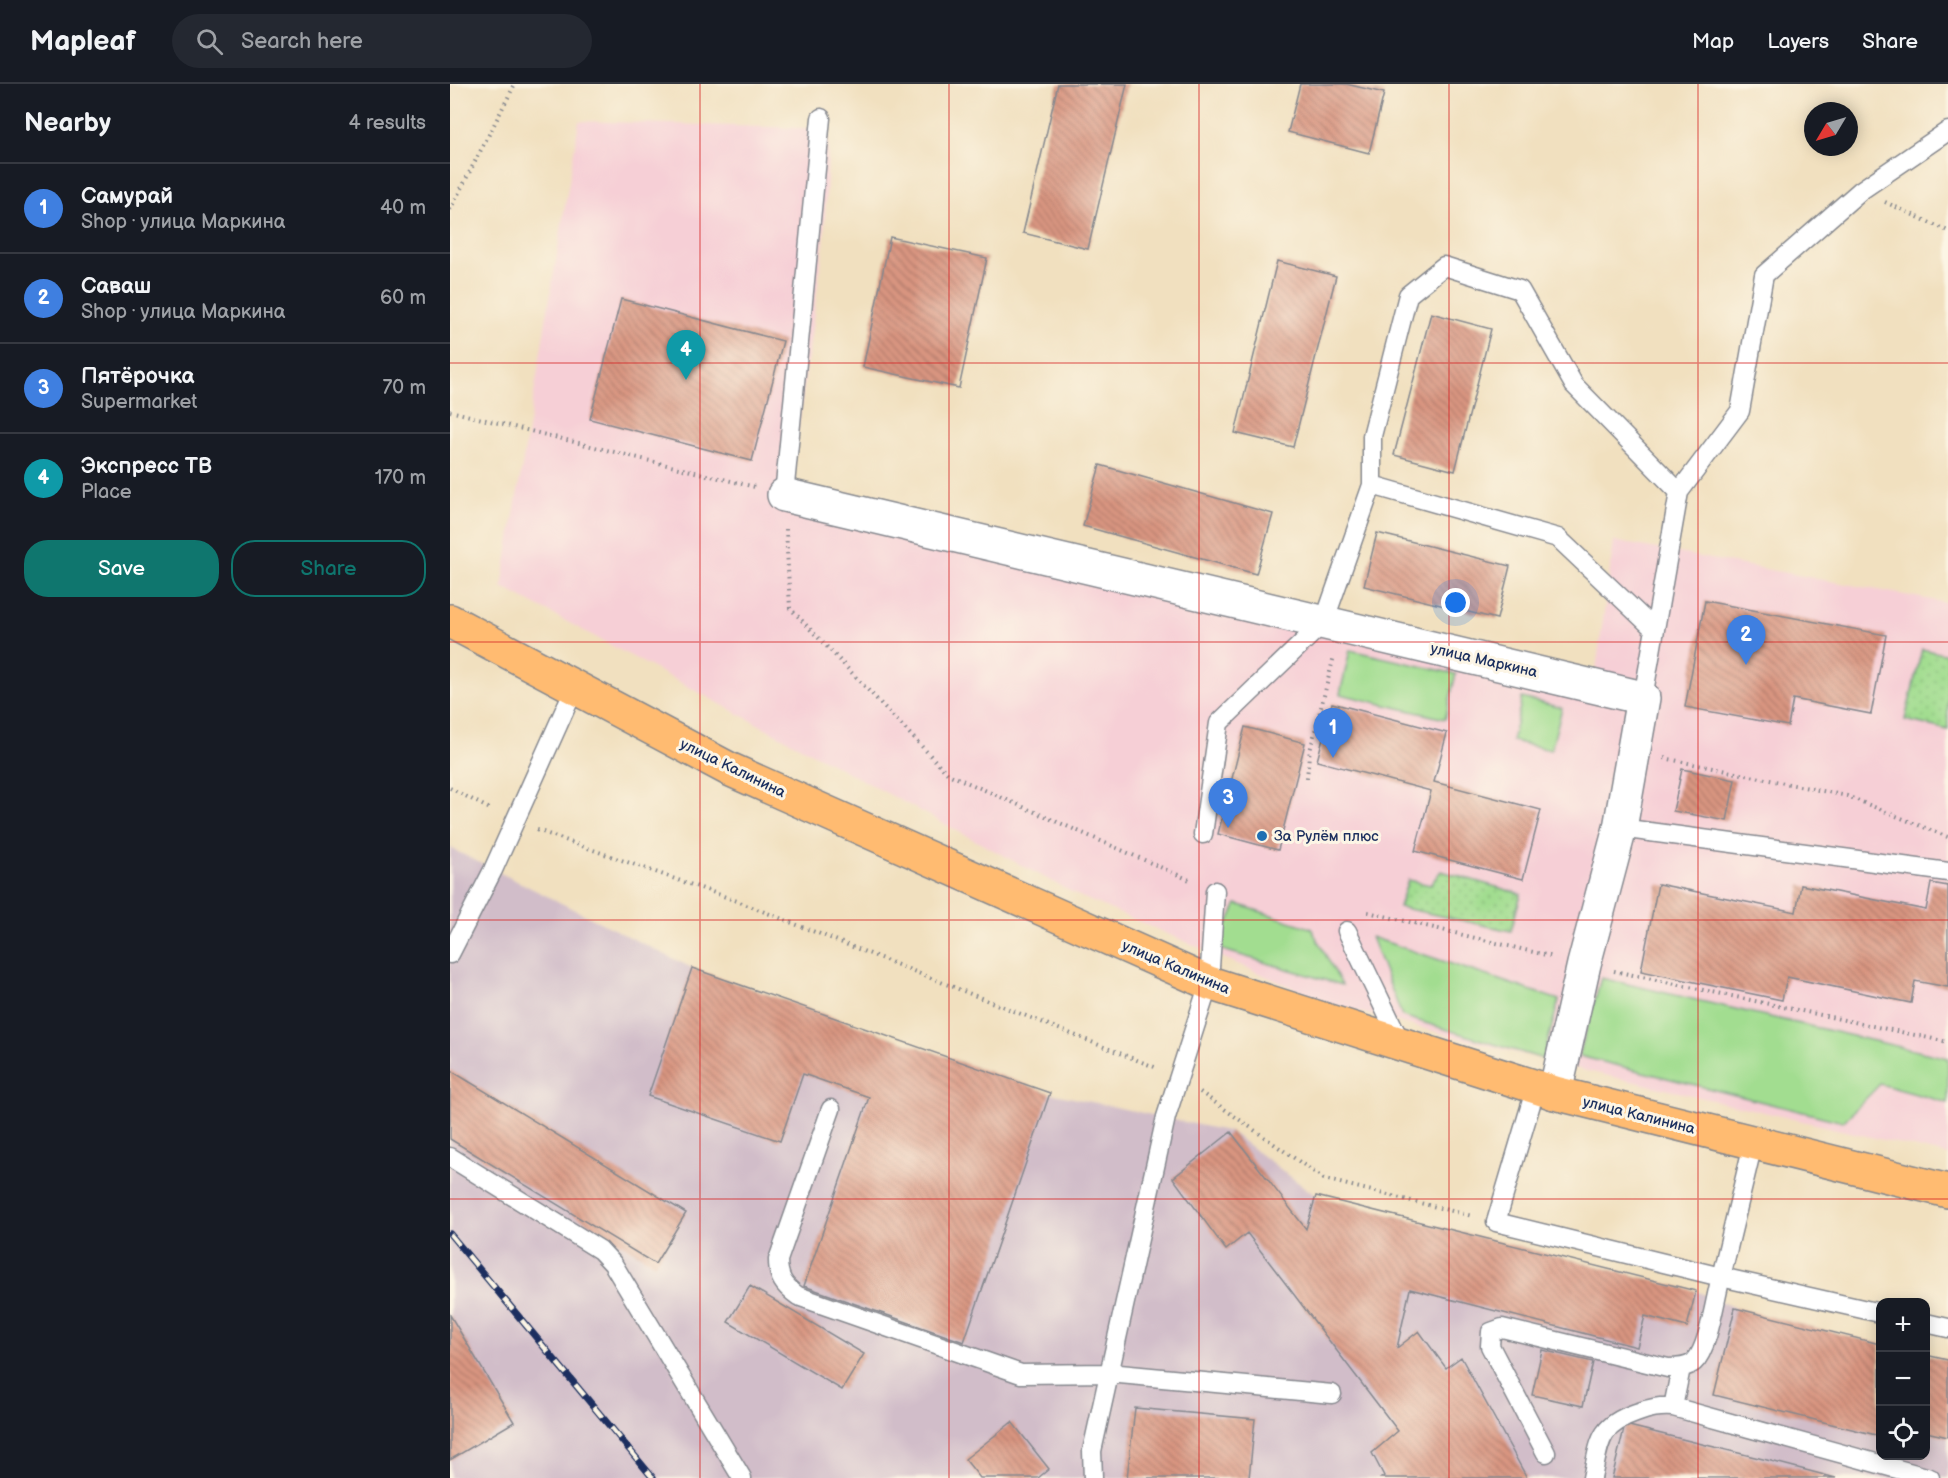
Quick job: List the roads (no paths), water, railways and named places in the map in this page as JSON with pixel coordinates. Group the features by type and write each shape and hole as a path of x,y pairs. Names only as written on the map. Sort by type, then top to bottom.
{"main road":[{"name":"улица Калинина","path":"450,621 729,769 1209,983 1545,1090 1753,1144 1948,1191"}],"street":[{"name":"улица Маркина","path":"784,495 1643,698"},
{"path":"1545,1090 1584,964 1620,828 1643,698"}],"lane":[{"path":"784,495 821,118"},
{"path":"1643,698 1679,492 1740,411 1764,275 1860,191 1948,131"},
{"path":"1203,834 1219,723 1333,625 1372,485 1372,436 1408,295 1444,266 1520,290 1574,384 1679,492"},
{"path":"1372,485 1558,538 1655,630"},
{"path":"450,954 514,822 575,687"},
{"path":"1620,828 1948,872"},
{"path":"1092,1478 1092,1451 1166,1118 1209,983 1215,891"},
{"path":"1347,931 1401,1043"},
{"path":"1545,1090 1496,1222 1876,1312"},
{"path":"831,1109 778,1260 778,1274 785,1287 798,1296 1021,1374 1109,1373 1332,1394"},
{"path":"1546,1453 1490,1346 1488,1338 1496,1329 1502,1328 1668,1368 1681,1368 1693,1363 1701,1352 1753,1144"},
{"path":"450,1157 600,1250 613,1263 742,1478"},
{"path":"1930,1324 1948,1328"},
{"path":"1673,1407 1681,1368"},
{"path":"1592,1478 1599,1445 1609,1426 1618,1419 1658,1406 1673,1407 1930,1478"}],"railway":[{"path":"450,1234 653,1478"}],"place":[{"name":"Экспресс ТВ","path":"686,380"},
{"name":"Саваш","path":"1746,665"},
{"name":"Самурай","path":"1333,758"},
{"name":"Пятёрочка","path":"1228,828"},
{"name":"За Рулём плюс","path":"1262,836"}]}
